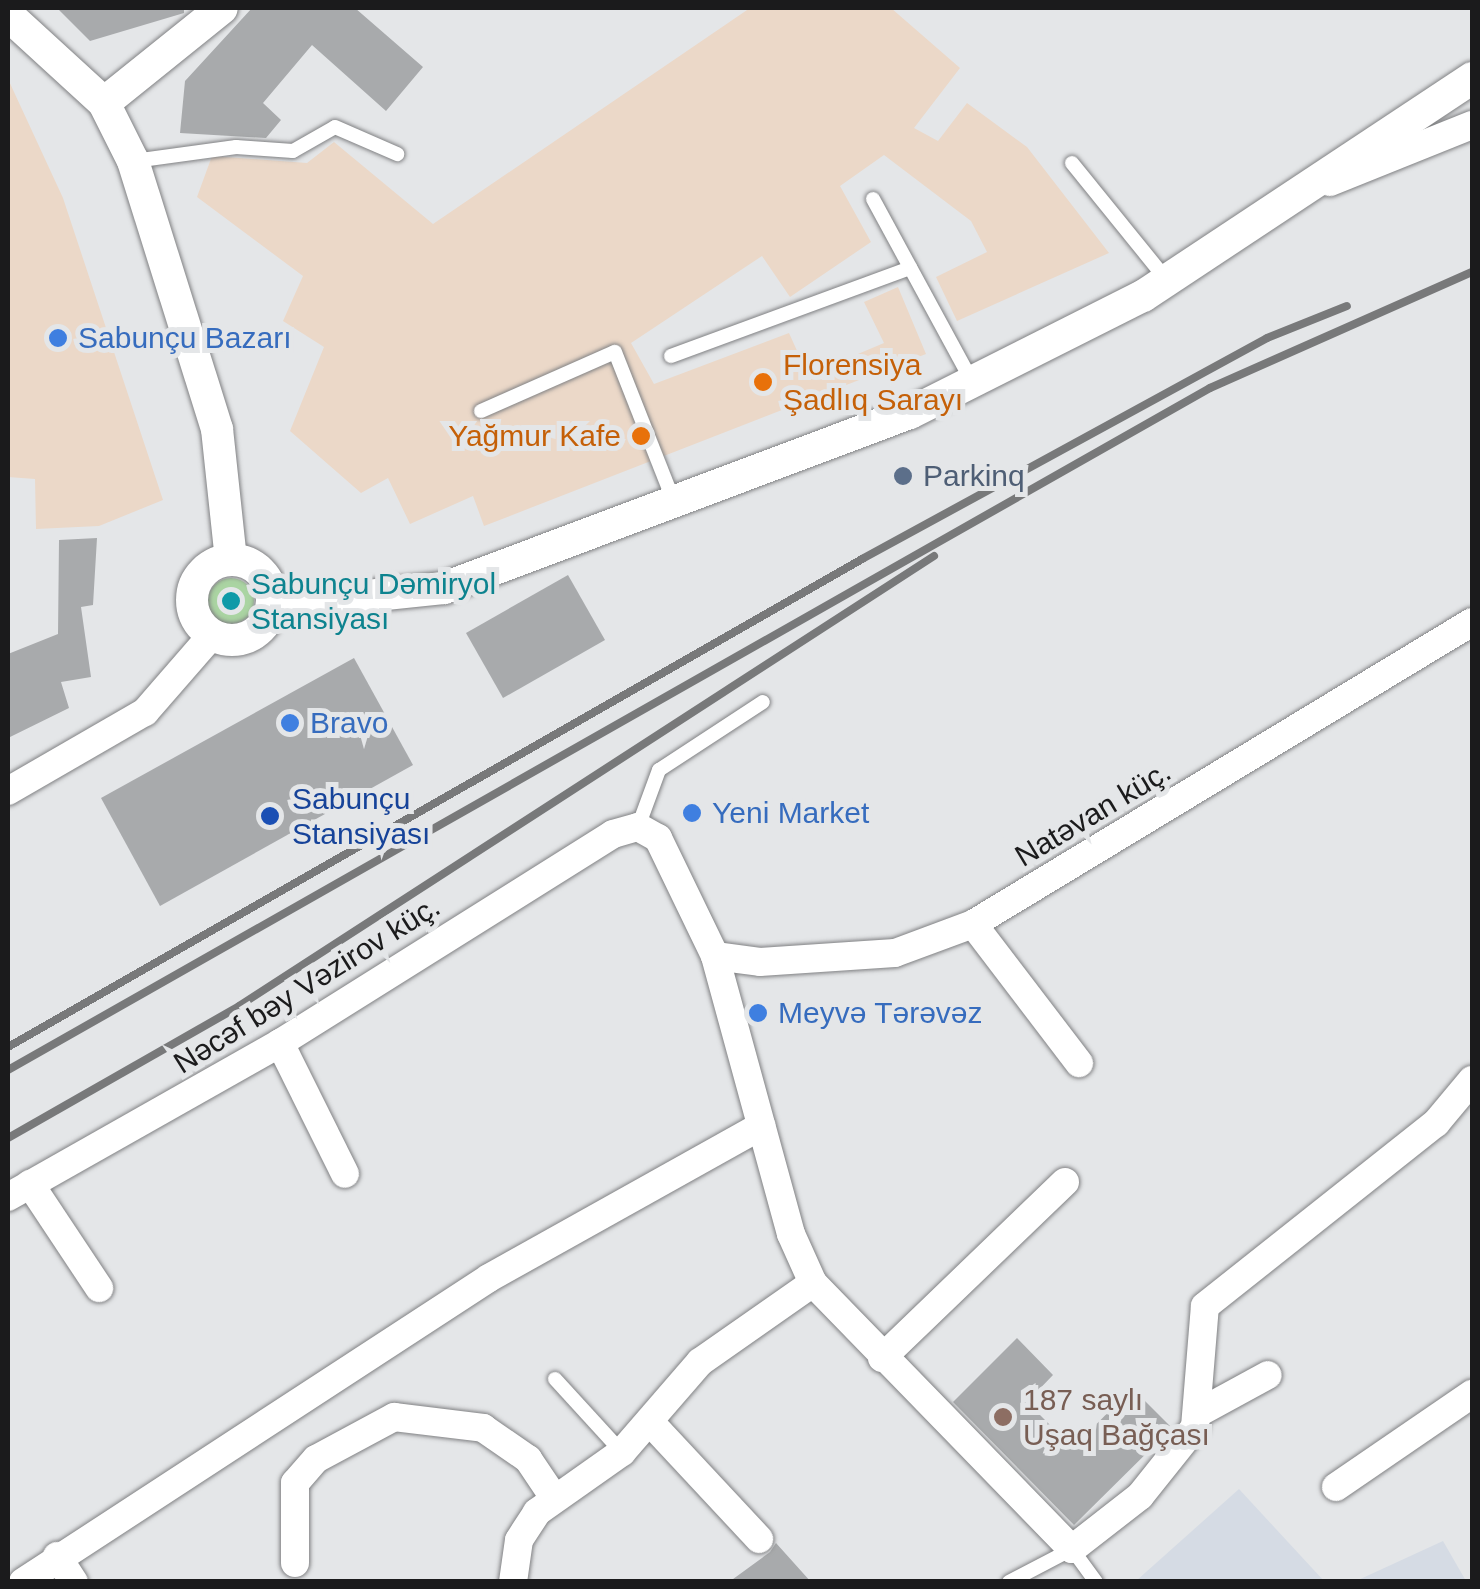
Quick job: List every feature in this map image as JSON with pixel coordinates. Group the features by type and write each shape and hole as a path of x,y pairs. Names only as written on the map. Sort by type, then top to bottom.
{"street":[{"path":"104,103 222,8"},
{"path":"8,14 104,103 133,161 217,429 232,559"},
{"path":"272,606 444,588 674,503 973,383 1167,281 1472,78"},
{"path":"1296,196 1472,125"},
{"path":"232,559 264,575 272,606 254,634 212,635 196,620 193,588 208,567 232,559"},
{"name":"Natəvan küç.","path":"715,956 839,960 973,924 1470,627"},
{"path":"8,791 145,712 212,635"},
{"path":"638,826 663,847 715,956 762,1126 813,1283 1072,1549 1140,1496 1200,1412 1268,1375"},
{"name":"Nəcəf bəy Vəzirov küç.","path":"19,1191 280,1042 638,826"},
{"path":"973,924 1080,1063"},
{"path":"280,1042 345,1174"},
{"path":"1200,1412 1196,1342 1204,1306 1436,1122 1472,1080"},
{"path":"23,1582 56,1556 489,1278 762,1126"},
{"path":"882,1358 1065,1182"},
{"path":"19,1191 98,1288"},
{"path":"513,1582 526,1525 553,1496 622,1452 700,1362 813,1283"},
{"path":"1336,1487 1472,1394"},
{"path":"295,1563 296,1483 316,1459 394,1416 483,1428 528,1459 553,1496"},
{"path":"650,1422 759,1540"},
{"path":"56,1556 74,1582"}],"lane":[{"path":"133,161 236,146 292,151 335,127 398,154"},
{"path":"1072,163 1167,281"},
{"path":"873,198 973,383"},
{"path":"671,356 910,268"},
{"path":"481,412 615,352 674,503"},
{"path":"638,826 659,770 763,702"},
{"path":"555,1379 622,1452"},
{"path":"1009,1582 1072,1549 1096,1582"}],"shaded area":[{"path":"750,8 891,8 960,68 914,128 938,141 967,103 1027,147 1109,253 957,321 936,277 987,252 971,221 884,155 840,186 871,242 790,297 762,256 631,343 654,384 789,333 808,375 884,343 864,302 898,287 926,354 484,526 473,496 410,524 388,478 361,493 290,431 324,347 283,321 303,276 197,197 212,156 307,163 334,142 433,224"},
{"name":"Sabunçu Bazarı","path":"8,79 63,198 163,500 99,526 36,529 35,479 8,477"},
{"path":"1239,1489 1324,1581 1136,1581"},
{"path":"1443,1541 1466,1581 1356,1581"}],"green space":[{"name":"Sabunçu Dəmiryol Stansiyası","path":"231,578 247,585 254,601 247,617 231,624 215,617 208,601 215,585"}],"building":[{"path":"57,8 184,8 184,13 90,41"},
{"path":"252,8 355,8 423,67 386,111 312,45 263,103 281,120 266,138 180,133 185,81"},
{"path":"97,538 93,605 81,607 91,677 61,682 69,708 8,738 8,654 58,634 59,540"},
{"path":"568,575 605,640 503,698 466,633"},
{"name":"Sabunçu Stansiyası","path":"354,658 413,765 160,906 101,798"},
{"path":"1017,1338 1053,1375 1027,1402 1073,1448 1132,1388 1172,1428 1074,1525 953,1402"},
{"path":"776,1543 811,1582 729,1582 770,1552"}],"railway":[{"path":"8,1070 1210,388 1472,272"},
{"path":"8,1047 862,559 1267,338 1347,306"},
{"path":"8,1138 239,1006 934,556"}],"place":[{"name":"Sabunçu Bazarı","path":"58,338"},
{"name":"Florensiya Şadlıq Sarayı","path":"763,382"},
{"name":"Yağmur Kafe","path":"641,436"},
{"name":"Parkinq","path":"903,476"},
{"name":"Sabunçu Dəmiryol Stansiyası","path":"231,601"},
{"name":"Bravo","path":"290,723"},
{"name":"Yeni Market","path":"692,813"},
{"name":"Sabunçu Stansiyası","path":"270,816"},
{"name":"Meyvə Tərəvəz","path":"758,1013"},
{"name":"187 saylı Uşaq Bağçası","path":"1003,1417"}]}
